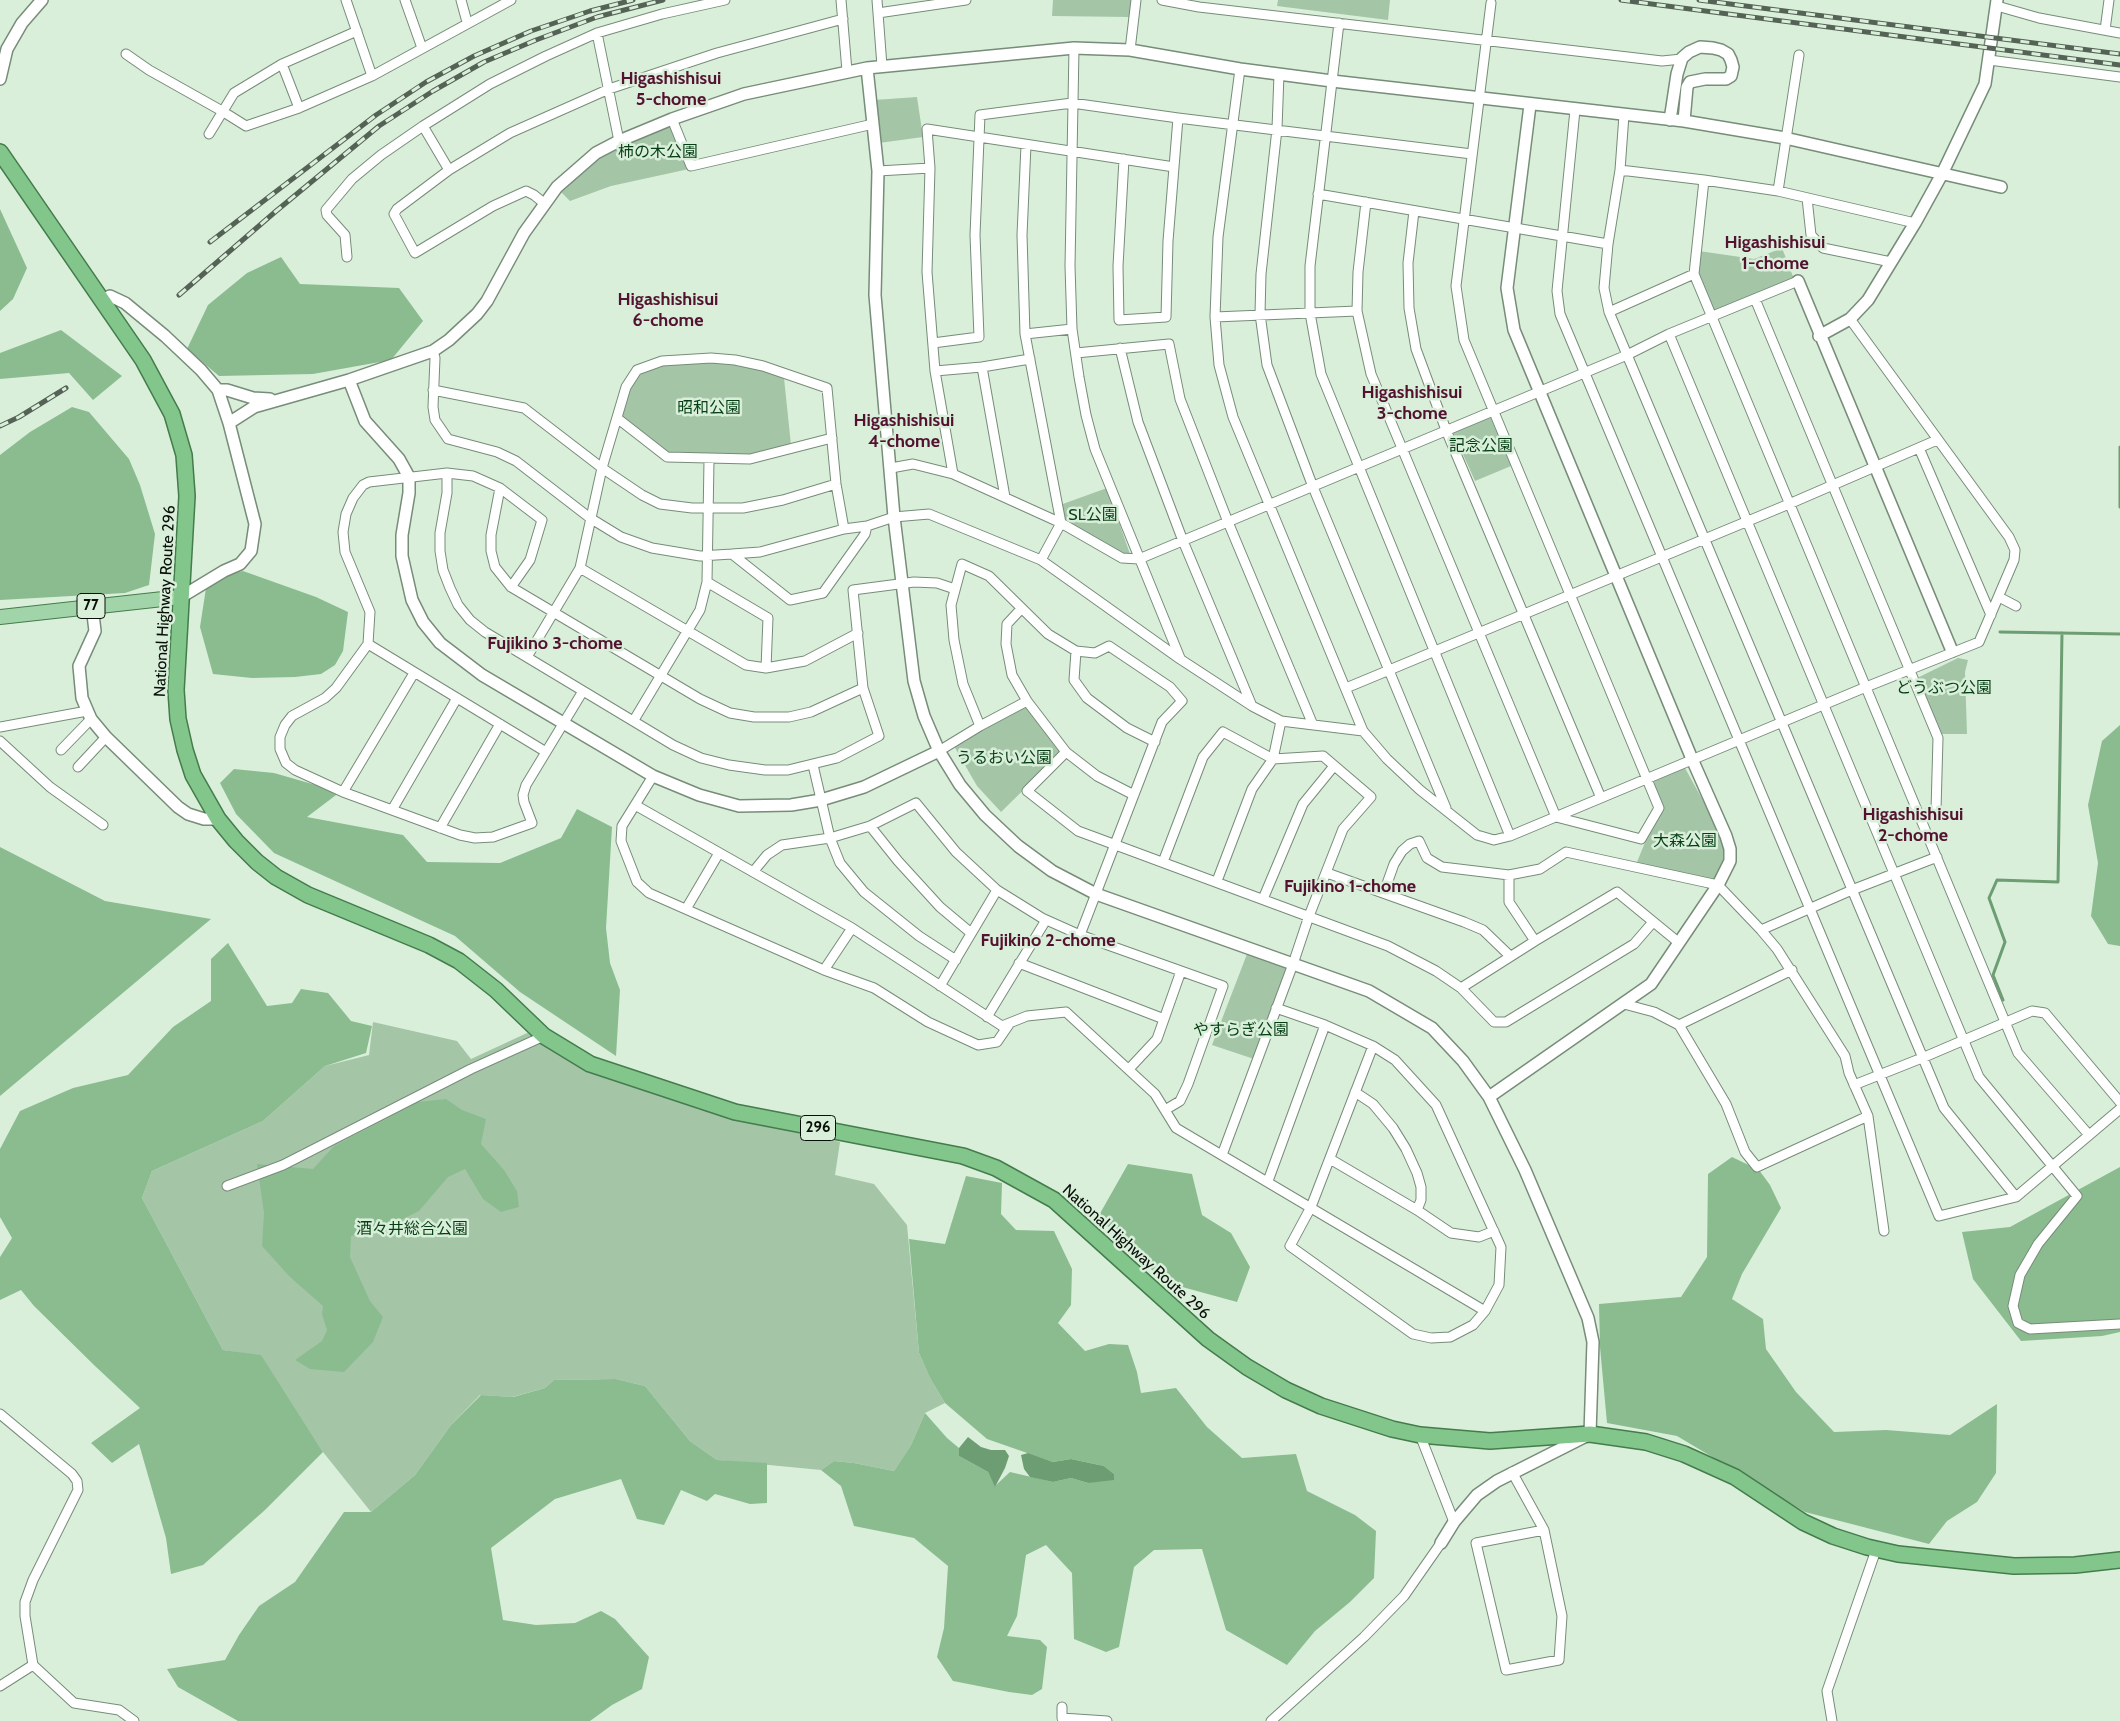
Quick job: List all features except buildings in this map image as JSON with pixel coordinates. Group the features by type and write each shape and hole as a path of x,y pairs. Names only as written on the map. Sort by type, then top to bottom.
{"highway":[{"name":"National Highway Route 296","path":"0,152 143,360 160,389 179,434 184,455 187,496 176,690 178,719 193,775 218,819 243,848 276,877 308,896 422,942 459,961 496,990 544,1036 590,1064 735,1112 954,1154 996,1168 1054,1200 1208,1339 1247,1367 1286,1390 1321,1406 1392,1429 1420,1435 1490,1441 1590,1434 1646,1442 1684,1454 1735,1477 1803,1522 1833,1536 1876,1550 2014,1566 2075,1565 2120,1560"}],"main road":[{"name":"77","path":"0,617 181,597"}],"street":[{"path":"0,79 7,49 22,23 42,0"},
{"path":"346,0 372,76"},
{"path":"405,0 422,48"},
{"path":"461,0 467,22"},
{"path":"126,54 149,70 246,126 299,108 372,76 467,22 511,0"},
{"path":"347,257 345,235 326,215 326,210 360,173 381,155 423,126 490,84 597,33 662,14 725,0"},
{"path":"841,0 847,71"},
{"path":"877,0 882,66"},
{"path":"878,13 966,0"},
{"path":"1130,50 1136,0"},
{"path":"1162,0 1199,7 1662,61 1682,59"},
{"path":"2105,30 2109,0"},
{"path":"1491,3 1456,286 1464,340 1659,808 1641,839 1556,817"},
{"path":"1819,336 1850,320 1868,300 1915,223 1942,174 1985,84 1997,3 2039,18 2120,32"},
{"path":"545,204 526,191 493,206 415,253 394,214 397,208 449,170 510,133 609,89 717,53 843,19"},
{"path":"1339,23 1310,266 1310,313 1321,374 1510,836"},
{"path":"209,134 234,93 282,64 357,31"},
{"path":"597,33 619,140"},
{"path":"1670,120 1682,59 1689,52 1700,47 1712,48 1728,54 1733,67 1730,76 1726,80 1705,79 1690,82 1684,121"},
{"path":"1074,48 1070,266 1072,329 1086,416 1096,449 1138,559 1180,659"},
{"path":"229,423 246,411 275,400 349,380 433,351 477,314 501,277 524,233 557,187 596,153 619,140 744,94 847,71 882,66 1074,48 1130,50 1240,69 1332,82 1684,121 1786,138 2001,188"},
{"path":"1778,190 1799,54"},
{"path":"1990,60 2120,77"},
{"path":"282,64 299,108"},
{"path":"867,68 878,171 875,295 894,517 914,681 924,716 938,751 960,784 985,816 1002,832 1052,870 1096,894 1369,991 1432,1028 1463,1061 1489,1097 1525,1170 1588,1318 1593,1342 1590,1434 1512,1472 1477,1495 1454,1522 1404,1596 1364,1637 1271,1721"},
{"path":"1240,69 1218,237 1215,317 1219,365 1233,417 1363,730 1387,759 1420,790 1477,835 1494,840 1510,836 1739,739 1952,651 1979,642 2014,560 2015,550 2009,537 1850,320"},
{"path":"1280,74 1277,130 1261,274 1260,314 1267,365 1313,487 1446,809"},
{"path":"933,343 979,338 975,235 977,137 980,116 1072,103 1472,154"},
{"path":"1489,1097 1651,984 1718,885 1730,861 1730,849 1514,330 1506,288 1530,105"},
{"path":"1574,110 1557,291 1560,314 1939,1216 2016,1198 2120,1109"},
{"path":"1624,115 1620,170 1608,244 1604,288 1609,312 1944,1108 2016,1198"},
{"path":"1124,159 1118,266 1119,320 1132,321 1166,318 1168,241 1178,118"},
{"path":"672,119 691,166 873,124"},
{"path":"423,126 449,170"},
{"path":"953,474 935,371 927,272 930,168 927,129 1174,167"},
{"path":"1026,145 1022,235 1025,334 1061,523 1041,560"},
{"path":"878,171 930,168"},
{"path":"1620,170 1778,190 1915,223"},
{"path":"1704,180 1694,274 2018,1053 2089,1135"},
{"path":"1318,194 1513,226 1608,244"},
{"path":"1807,198 1811,235 1824,248 1891,262"},
{"path":"1366,202 1358,272 1358,311 1371,374 1556,817"},
{"path":"1414,211 1408,263 1408,308 1416,349 1446,430 1601,798"},
{"path":"1609,312 1694,274"},
{"path":"891,468 914,464 953,474 1061,523 1122,558 1138,559 1627,355 1669,334 1798,281 1819,336 1952,651"},
{"path":"102,300 110,296 125,303 201,370 218,390 229,423 255,524 251,551 240,564 224,571 181,597"},
{"path":"1755,299 1938,738 1936,810 1920,817"},
{"path":"1215,317 1358,311"},
{"path":"1025,334 1072,329"},
{"path":"1669,334 1979,1077 2077,1196 2038,1244 2020,1275 2013,1306 2018,1323 2030,1329 2120,1324"},
{"path":"1076,353 1169,344 1180,400 1228,522 1313,725"},
{"path":"1120,348 1138,422 1183,541 1252,706"},
{"path":"433,351 435,358 433,390 435,420 448,439 497,452 516,461 590,518 621,537 652,548 707,556 760,552 844,529 867,526 894,517 929,514 1041,560 1180,659 1252,706 1281,721 1363,730"},
{"path":"527,657 580,568 602,468 626,387 637,370 662,361 711,358 735,360 763,366 827,388 836,484 844,529"},
{"path":"935,371 982,367 1030,359"},
{"path":"982,367 1005,497"},
{"path":"349,380 365,421 399,459 409,477 409,493 402,535 402,556 412,600 423,622 440,643 482,675 653,776 699,795 739,806 790,805 822,800 864,787 938,751 1027,701"},
{"path":"218,390 227,390 253,398 275,400"},
{"path":"433,390 524,408 602,468 642,495 660,504 708,508 743,508 783,500 836,484"},
{"path":"617,418 667,457 708,460 750,459 832,438"},
{"path":"1346,688 1789,504 1831,484 1937,440"},
{"path":"1919,448 1991,615"},
{"path":"634,720 700,610 707,582 708,460"},
{"path":"447,473 447,493 440,533 440,551 443,570 450,588 458,605 470,620 484,632 673,745 701,758 729,765 788,770 837,758 880,736 863,688 853,590 901,583 937,583 955,589"},
{"path":"511,587 530,560 542,520 500,488 473,476 447,473 370,482 363,485 353,498 346,514 343,532 345,552 370,612 368,644 336,688 325,698 292,716 285,725 280,738 280,749 286,763 295,770 343,792 440,828 475,838 493,837 532,824 524,802 523,795 526,785 583,691"},
{"path":"500,488 491,534 491,550 496,567 511,587 700,699 723,709 754,717 788,717 811,712 863,688"},
{"path":"732,554 790,600 823,593 865,534 867,526"},
{"path":"980,726 963,684 954,640 952,605 962,564 989,576 1048,634 1076,651 1095,653 1109,646 1170,687 1182,701 1162,722 1080,935"},
{"path":"580,568 746,665 766,668 805,661 858,633"},
{"path":"707,582 768,618 766,668"},
{"path":"1999,597 2016,606"},
{"path":"92,606 95,631 80,666 80,682 89,715 106,737 178,807 188,814 204,819 218,819"},
{"path":"1021,609 1007,624 1006,644 1012,675 1027,701 1066,752 1097,776 1134,795"},
{"path":"368,644 546,752"},
{"path":"1076,651 1074,680 1087,698 1127,728 1155,742"},
{"path":"343,792 414,673"},
{"path":"392,810 457,698"},
{"path":"0,727 89,715"},
{"path":"61,750 89,715"},
{"path":"1217,881 1252,789 1273,759 1281,721"},
{"path":"440,828 500,724"},
{"path":"1163,862 1203,757 1223,732 1273,759 1323,756 1371,797 1343,829 1327,873 1308,916 1293,964 1222,1155"},
{"path":"78,767 106,737"},
{"path":"0,741 50,787 103,825"},
{"path":"1066,752 1027,791 1078,831 1388,946 1436,971 1461,988 1494,1022 1506,1022 1634,944 1653,922"},
{"path":"813,765 830,838 840,863 864,892 919,936 956,960"},
{"path":"1263,899 1303,804 1334,766"},
{"path":"653,776 622,826 621,841 637,882 649,893 824,970 874,988 928,1022 978,1045 997,1042 1010,1023"},
{"path":"753,872 767,855 782,845 830,838 870,826 916,803 956,852 997,890 1046,920 1080,935 1223,986 1188,1084 1180,1101 1165,1110"},
{"path":"635,805 852,928 1002,1026 1027,1016 1066,1012 1156,1094 1176,1128 1485,1311"},
{"path":"870,826 898,861 940,907 970,933"},
{"path":"1384,892 1394,864 1402,851 1410,844 1419,840 1427,858 1442,867 1509,875 1540,869 1566,852 1718,885 1762,930 1792,970 1845,1056 1854,1085 1868,1116 1884,1231"},
{"path":"686,909 719,853"},
{"path":"1762,930 1852,890 1937,857"},
{"path":"1327,873 1384,892 1483,930 1510,956"},
{"path":"1509,875 1509,902 1535,941"},
{"path":"940,986 997,890"},
{"path":"1461,988 1510,956 1617,892 1678,942"},
{"path":"987,1016 1046,920"},
{"path":"824,970 852,928"},
{"path":"1019,963 1164,1019"},
{"path":"1679,1025 1792,970"},
{"path":"1128,1070 1157,1039 1182,971"},
{"path":"1624,1004 1654,1012 1679,1025 1726,1104 1745,1152 1757,1167 1868,1116"},
{"path":"1276,1008 1325,1025 1373,1046 1395,1060 1436,1105 1501,1247 1498,1285 1485,1311 1473,1325 1450,1336 1431,1338 1413,1334 1290,1246 1311,1207 1373,1046"},
{"path":"1854,1085 2032,1012 2046,1013 2120,1102"},
{"path":"1268,1181 1325,1025"},
{"path":"227,1186 283,1164 471,1069 544,1036"},
{"path":"1355,1092 1373,1104 1393,1128 1406,1148 1418,1173 1421,1187 1421,1200 1417,1210"},
{"path":"1330,1159 1417,1210 1451,1233 1479,1237 1494,1231"},
{"path":"0,1414 72,1474 77,1481 78,1490 32,1580 24,1602 24,1616 33,1665 74,1703 119,1710 134,1721"},
{"path":"1420,1435 1454,1522"},
{"path":"1512,1472 1544,1530 1562,1616 1559,1660 1506,1670 1476,1543 1544,1530"},
{"path":"1832,1721 1826,1691 1876,1550"},
{"path":"0,1686 33,1665"},
{"path":"1062,1706 1062,1718 1107,1721"}],"green space":[{"path":"1053,0 1132,0 1129,17 1052,16"},
{"path":"1278,0 1390,0 1388,20 1277,6"},
{"path":"917,97 923,137 879,143 874,100"},
{"name":"柿の木公園","path":"671,122 689,169 611,186 570,201 559,190 598,155"},
{"path":"1782,248 1794,279 1714,312 1697,273 1699,251 1754,259"},
{"name":"昭和公園","path":"710,361 763,370 784,378 791,445 750,457 668,454 620,417 628,389 639,372 662,364"},
{"name":"記念公園","path":"1490,416 1511,466 1475,481 1453,432"},
{"name":"SL公園","path":"1107,488 1130,554 1122,556 1062,522 1060,505"},
{"name":"どうぶつ公園","path":"1958,658 1968,660 1965,672 1967,734 1941,734 1917,678"},
{"name":"うるおい公園","path":"1026,705 1062,752 1001,812 977,786 954,746"},
{"name":"大森公園","path":"1685,768 1728,846 1718,885 1635,867 1659,808 1654,781"},
{"name":"やすらぎ公園","path":"1247,954 1289,966 1254,1059 1212,1045"},
{"name":"酒々井総合公園","path":"373,1022 457,1041 471,1059 527,1033 572,1059 698,1109 840,1142 835,1175 874,1184 907,1225 919,1353 930,1378 945,1403 925,1413 911,1445 894,1471 834,1461 821,1470 717,1460 690,1441 645,1386 616,1379 554,1380 545,1388 512,1397 480,1395 451,1425 415,1475 371,1512 323,1452 261,1356 223,1350 142,1198 152,1171 263,1121 325,1066 369,1055"}],"shaded area":[{"path":"0,209 27,268 13,299 0,311"},
{"path":"281,257 300,284 399,288 423,321 391,360 313,374 219,376 187,349 208,305 247,273"},
{"path":"61,330 122,376 93,400 69,373 0,379 0,353"},
{"path":"72,407 89,412 129,459 140,485 155,534 149,585 125,593 0,600 0,455 30,432"},
{"path":"243,571 316,597 348,612 343,651 335,665 321,674 295,677 252,678 213,674 200,627 206,588 223,576"},
{"path":"2120,725 2120,946 2108,944 2091,916 2098,863 2088,805 2102,741"},
{"path":"234,769 274,773 340,792 307,817 403,835 427,862 500,863 561,838 577,809 612,827 606,928 610,963 620,990 616,1056 520,992 455,936 274,853 236,814 220,783"},
{"path":"0,847 105,901 211,919 0,1096"},
{"path":"228,943 267,1006 292,1003 301,989 328,993 351,1021 372,1026 366,1053 325,1066 263,1121 152,1171 142,1198 223,1350 261,1355 323,1452 265,1510 203,1565 171,1574 166,1538 139,1444 112,1463 91,1443 140,1408 34,1306 21,1290 0,1300 0,1257 12,1238 0,1217 0,1149 20,1111 73,1088 128,1075 173,1027 211,1001 211,959"},
{"path":"446,1099 462,1110 486,1119 481,1144 504,1170 517,1191 519,1207 501,1212 483,1199 465,1169 448,1177 419,1211 388,1226 351,1236 350,1257 370,1301 383,1317 373,1342 344,1372 310,1369 295,1360 322,1341 327,1330 322,1314 323,1306 290,1277 262,1246 264,1213 257,1164 313,1169 334,1146 418,1102"},
{"path":"1732,1157 1759,1170 1770,1185 1781,1208 1742,1274 1732,1299 1763,1319 1766,1349 1796,1392 1834,1432 1886,1430 1950,1435 1997,1404 1996,1473 1977,1502 1947,1521 1929,1544 1805,1512 1677,1436 1607,1423 1600,1347 1599,1304 1681,1297 1707,1257 1708,1174"},
{"path":"1128,1164 1192,1174 1202,1215 1231,1233 1250,1267 1237,1302 1164,1282 1098,1217"},
{"path":"2120,1167 2120,1332 2102,1336 2021,1341 1973,1279 1962,1232 2010,1227"},
{"path":"966,1176 1002,1183 1001,1214 1016,1230 1054,1231 1072,1269 1071,1305 1058,1323 1085,1351 1109,1344 1128,1345 1137,1372 1141,1393 1176,1388 1207,1427 1242,1458 1296,1454 1307,1491 1355,1515 1376,1531 1374,1578 1350,1602 1315,1631 1287,1665 1226,1630 1202,1549 1154,1550 1134,1567 1119,1647 1106,1652 1074,1639 1072,1573 1046,1545 1026,1555 1017,1616 1007,1636 1040,1640 1047,1647 1042,1689 1032,1695 953,1681 937,1657 944,1628 948,1566 914,1538 854,1526 841,1486 821,1470 834,1461 894,1471 911,1445 925,1413 947,1438 959,1448 959,1456 988,1472 995,1486 1010,1472 1053,1482 1071,1478 1088,1483 1114,1474 1104,1466 1071,1459 1053,1462 987,1439 945,1403 930,1378 919,1353 909,1239 945,1244"},
{"path":"616,1379 645,1386 690,1441 717,1460 767,1463 767,1503 750,1504 715,1494 707,1501 681,1490 664,1525 637,1519 621,1479 555,1499 491,1548 503,1620 536,1625 575,1623 601,1611 615,1619 649,1657 642,1689 612,1705 590,1721 238,1721 178,1687 167,1669 225,1660 259,1606 295,1582 344,1512 371,1512 415,1475 451,1425 481,1395 513,1397 545,1388 554,1380"},
{"path":"968,1437 981,1447 991,1450 1005,1450 1009,1456 995,1487 988,1472 959,1456 959,1448"},
{"path":"1028,1453 1053,1462 1071,1459 1104,1466 1114,1474 1114,1480 1088,1483 1071,1478 1053,1482 1030,1477 1024,1469 1021,1455"}],"waterway":[{"path":"2120,447 2120,507"},
{"path":"2000,632 2120,634"},
{"path":"2003,1000 1993,975 2005,942 1989,898 1997,880 2058,882 2062,633"}],"railway":[{"path":"210,242 376,115 426,82 474,56 531,31 590,11 633,0"},
{"path":"179,295 379,126 433,91 484,62 536,40 597,17 663,0"},
{"path":"1621,0 2120,65"},
{"path":"1699,0 2120,54"},
{"path":"0,426 19,417 66,388"}],"district":[{"name":"Higashishisui 5-chome","path":"671,89"},
{"name":"Higashishisui 1-chome","path":"1775,253"},
{"name":"Higashishisui 6-chome","path":"668,310"},
{"name":"Higashishisui 3-chome","path":"1412,403"},
{"name":"Higashishisui 4-chome","path":"904,431"},
{"name":"Fujikino 3-chome","path":"555,644"},
{"name":"Higashishisui 2-chome","path":"1913,825"},
{"name":"Fujikino 1-chome","path":"1350,887"},
{"name":"Fujikino 2-chome","path":"1048,941"}]}
